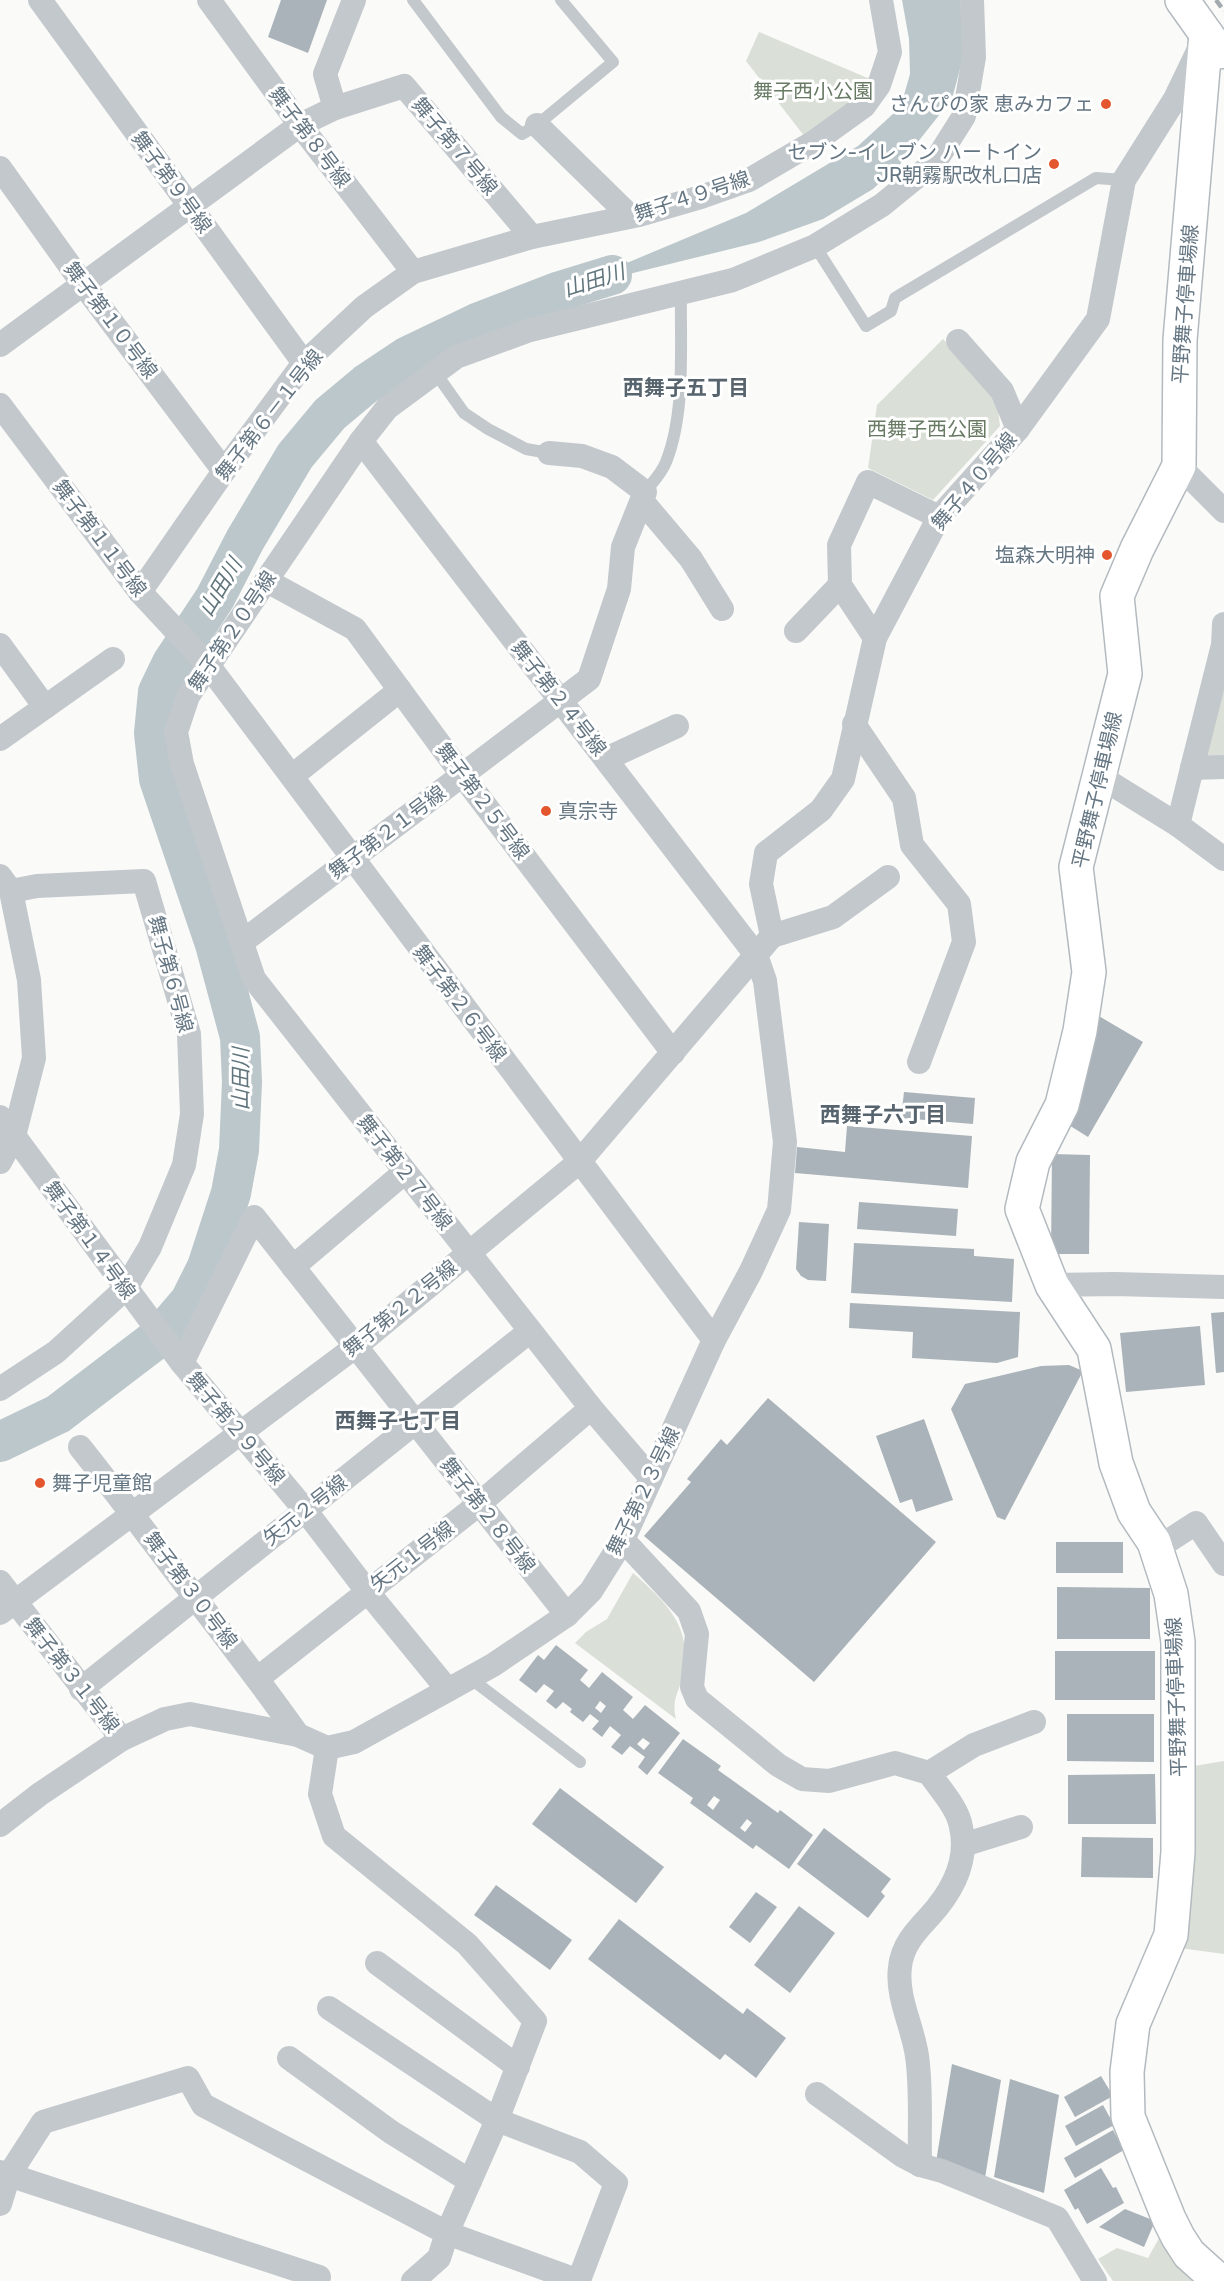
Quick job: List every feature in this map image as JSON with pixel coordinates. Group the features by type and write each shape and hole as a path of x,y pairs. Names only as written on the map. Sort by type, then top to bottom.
{"main road":[{"path":"1182,0 1215,46"},
{"name":"平野舞子停車場線","path":"1215,46 1180,340 1179,466 1137,549 1117,596 1125,674 1076,867 1089,972 1080,1031 1062,1105 1033,1162 1022,1209 1036,1238 1053,1285 1094,1349 1116,1463 1134,1512 1156,1549 1171,1594 1178,1642 1178,1852 1171,1935 1133,2024 1127,2072 1128,2117 1168,2219 1189,2254 1218,2281"}],"street":[{"name":"舞子第９号線","path":"40,0 304,363"},
{"name":"舞子第８号線","path":"209,0 300,125 413,272"},
{"path":"335,108 325,74 354,0"},
{"name":"舞子４９号線","path":"532,237 630,216 701,197 749,180 814,142 864,106 879,85 890,52 881,0"},
{"name":"舞子第２０号線","path":"242,942 182,764 176,732 188,696 361,441 387,408 456,357 530,330 733,280 814,246 882,205 935,162 964,116 974,57 972,0"},
{"name":"舞子４０号線","path":"772,936 761,884 766,853 821,810 843,779 874,638 939,517 1018,429 1098,319 1124,180 1175,99 1215,46"},
{"name":"舞子第７号線","path":"0,345 300,125 335,108 404,86 532,237"},
{"path":"537,125 630,216"},
{"name":"舞子第１０号線","path":"0,168 83,284 224,471"},
{"name":"舞子第６－１号線","path":"140,592 224,471 304,363 364,307 413,272 532,237"},
{"path":"958,341 1002,391 1018,429"},
{"name":"舞子第１１号線","path":"0,405 140,592 208,665"},
{"name":"舞子第２４号線","path":"361,441 756,955"},
{"path":"549,453 582,456 612,467 644,497 691,559 722,609"},
{"path":"1179,466 1224,511"},
{"path":"874,638 840,585 838,545 868,482 939,517"},
{"name":"舞子第２１号線","path":"242,942 588,679 620,589 623,547 644,497"},
{"name":"舞子第２５号線","path":"267,581 355,629 463,776 673,1053"},
{"path":"796,631 840,585"},
{"path":"1178,825 1224,638"},
{"path":"0,645 45,707"},
{"path":"0,739 113,659"},
{"name":"舞子第２６号線","path":"208,665 714,1340"},
{"path":"292,776 400,690"},
{"path":"854,724 904,798 912,845 959,904 964,942 919,1062"},
{"path":"606,759 677,726"},
{"path":"1192,768 1224,767"},
{"path":"1099,776 1178,825 1224,859"},
{"path":"756,955 772,936 833,917 888,877"},
{"name":"舞子第６号線","path":"0,1389 56,1352 125,1289 150,1247 184,1165 192,1114 189,1034 144,881 37,886 6,884"},
{"path":"0,1162 14,1136 34,1058 29,980 6,884"},
{"name":"舞子第２７号線","path":"242,942 254,979 591,1408 651,1478"},
{"name":"舞子第２２号線","path":"8,1607 355,1347 579,1162 756,955"},
{"name":"舞子第２３号線","path":"327,1748 354,1742 470,1678 567,1615 591,1591 623,1540 714,1340 751,1271 779,1210 785,1142 765,981 756,955"},
{"name":"舞子第１４号線","path":"0,1117 125,1289 182,1363"},
{"path":"293,1267 405,1173"},
{"name":"舞子第２８号線","path":"182,1363 254,1217 567,1615"},
{"path":"1053,1285 1224,1287"},
{"name":"矢元２号線","path":"81,1689 530,1331"},
{"name":"舞子第２９号線","path":"182,1363 305,1510 367,1591 448,1690"},
{"name":"矢元１号線","path":"258,1678 479,1504 591,1408"},
{"name":"舞子第３０号線","path":"80,1447 133,1512 298,1735"},
{"path":"1156,1549 1196,1523 1224,1564"},
{"path":"623,1540 688,1611 697,1634 692,1687 698,1699 778,1765 802,1779 829,1781 895,1763 929,1773 961,1826 963,1845 960,1871 945,1900 908,1940 900,1967 902,1998 914,2036 917,2059 920,2165"},
{"name":"舞子第３１号線","path":"0,1582 8,1607 122,1739"},
{"path":"0,1825 40,1794 122,1739 165,1719 190,1714 298,1735 327,1748 320,1794 334,1836 467,1944 535,2021 497,2120 447,2233 439,2258 413,2281"},
{"path":"929,1773 974,1745 1034,1722"},
{"path":"963,1845 1021,1827"},
{"path":"377,1963 518,2067"},
{"path":"0,2204 5,2173 43,2122 188,2078 203,2105 447,2233 579,2281 616,2183 580,2152 497,2120 329,2008"},
{"path":"289,2058 391,2132 470,2181"},
{"path":"817,2094 903,2156 920,2165 942,2171 1057,2218 1095,2281"},
{"path":"5,2173 319,2277"}],"lane":[{"path":"413,0 501,117 522,134 537,125 613,62 561,0"},
{"path":"814,246 866,327 891,311 895,298 1096,178 1124,180"},
{"path":"644,497 666,464 674,436 679,399 681,292"},
{"path":"435,372 464,413 526,449 549,453"},
{"path":"470,1678 580,1762"}],"green space":[{"name":"舞子西小公園","path":"759,32 870,79 860,101 805,137 746,61"},
{"name":"西舞子西公園","path":"943,339 996,395 1000,426 933,500 868,468 877,405"},
{"path":"1224,678 1224,758 1203,759"},
{"path":"633,1573 667,1607 681,1631 685,1646 685,1661 675,1702 676,1719 575,1643 586,1632 607,1619"},
{"path":"1224,1761 1224,1954 1179,1948 1188,1767"},
{"path":"1162,2233 1194,2281 1113,2281 1098,2259 1117,2248 1148,2258"}],"water":[{"path":"902,0 960,0 965,50 952,99 901,163 873,189 823,219 759,242 560,291 746,213 858,146 894,113 904,95 910,74 909,39"}],"building":[{"path":"281,0 327,0 308,53 268,37"},
{"path":"1092,1012 1143,1042 1088,1137 1064,1122"},
{"path":"904,1092 975,1098 973,1124 901,1118"},
{"path":"847,1126 972,1136 968,1188 795,1173 797,1147 845,1152"},
{"path":"1052,1154 1090,1155 1089,1254 1051,1254"},
{"path":"859,1202 958,1209 956,1236 857,1229"},
{"path":"799,1222 829,1224 826,1281 808,1280 796,1269"},
{"path":"854,1243 974,1249 974,1256 1014,1259 1012,1302 851,1293"},
{"path":"850,1303 1020,1312 1018,1357 997,1363 912,1358 913,1332 849,1328"},
{"path":"1224,1312 1224,1372 1216,1373 1211,1313"},
{"path":"1200,1326 1205,1385 1126,1392 1120,1333"},
{"path":"1069,1365 1083,1371 1005,1520 997,1517 951,1409 965,1384 1041,1366"},
{"path":"768,1398 936,1542 814,1682 644,1536 691,1482 687,1479 721,1439 727,1445"},
{"path":"924,1419 953,1500 916,1512 912,1499 900,1503 876,1436"},
{"path":"1056,1542 1123,1542 1123,1573 1056,1573"},
{"path":"1057,1587 1150,1588 1150,1639 1057,1639"},
{"path":"556,1645 588,1670 580,1680 589,1688 602,1672 633,1697 623,1710 633,1719 645,1705 680,1733 647,1775 638,1767 645,1757 630,1746 622,1755 611,1747 621,1735 610,1726 602,1737 592,1729 599,1721 590,1714 583,1722 570,1712 572,1709 563,1702 556,1709 546,1701 554,1691 544,1684 536,1693 519,1680 538,1655 544,1660","holes":["600,1701 606,1706 601,1713 595,1708","643,1738 650,1743 644,1750 637,1744"]},
{"path":"1055,1651 1155,1651 1155,1700 1055,1700"},
{"path":"1067,1714 1154,1714 1154,1762 1067,1761"},
{"path":"683,1739 721,1766 718,1770 778,1813 780,1810 813,1835 789,1869 756,1845 753,1849 690,1803 693,1798 658,1773","holes":["714,1796 720,1800 713,1810 707,1805","747,1819 752,1823 745,1832 740,1828"]},
{"path":"1155,1774 1156,1824 1068,1824 1068,1775"},
{"path":"560,1788 664,1867 636,1903 532,1824"},
{"path":"824,1828 891,1879 881,1892 885,1896 868,1918 797,1864"},
{"path":"1082,1837 1153,1838 1153,1878 1081,1877"},
{"path":"496,1885 572,1940 550,1970 474,1915"},
{"path":"756,1892 777,1907 750,1943 729,1927"},
{"path":"799,1906 835,1933 790,1993 754,1965"},
{"path":"619,1919 743,2014 747,2008 786,2038 756,2078 725,2054 720,2060 588,1959"},
{"path":"952,2064 1001,2080 985,2178 936,2162"},
{"path":"1101,2076 1113,2096 1075,2117 1064,2097"},
{"path":"1010,2079 1059,2095 1044,2193 994,2177"},
{"path":"1103,2105 1114,2125 1076,2146 1065,2126"},
{"path":"1113,2130 1124,2150 1075,2178 1064,2158"},
{"path":"1101,2168 1113,2188 1116,2187 1124,2203 1087,2224 1078,2208 1075,2210 1064,2190"},
{"path":"1125,2209 1155,2221 1144,2247 1099,2227"}],"waterway":[{"name":"山田川","path":"0,1442 58,1414 159,1337 190,1301 207,1267 231,1193 239,1150 242,1082 240,1037 215,944 159,779 154,733 158,692 172,663 215,598 245,540 295,456 330,414 366,384 408,356 477,323 560,291 612,275"}],"railway":[{"path":"1216,0 1224,11"}],"place":[{"name":"さんぴの家 恵みカフェ","path":"1106,104"},
{"name":"セブン-イレブン ハートイン JR朝霧駅改札口店","path":"1054,164"},
{"name":"塩森大明神","path":"1107,555"},
{"name":"真宗寺","path":"546,811"},
{"name":"舞子児童館","path":"40,1483"}],"district":[{"name":"西舞子五丁目","path":"686,387"},
{"name":"西舞子六丁目","path":"883,1114"},
{"name":"西舞子七丁目","path":"398,1420"}]}
